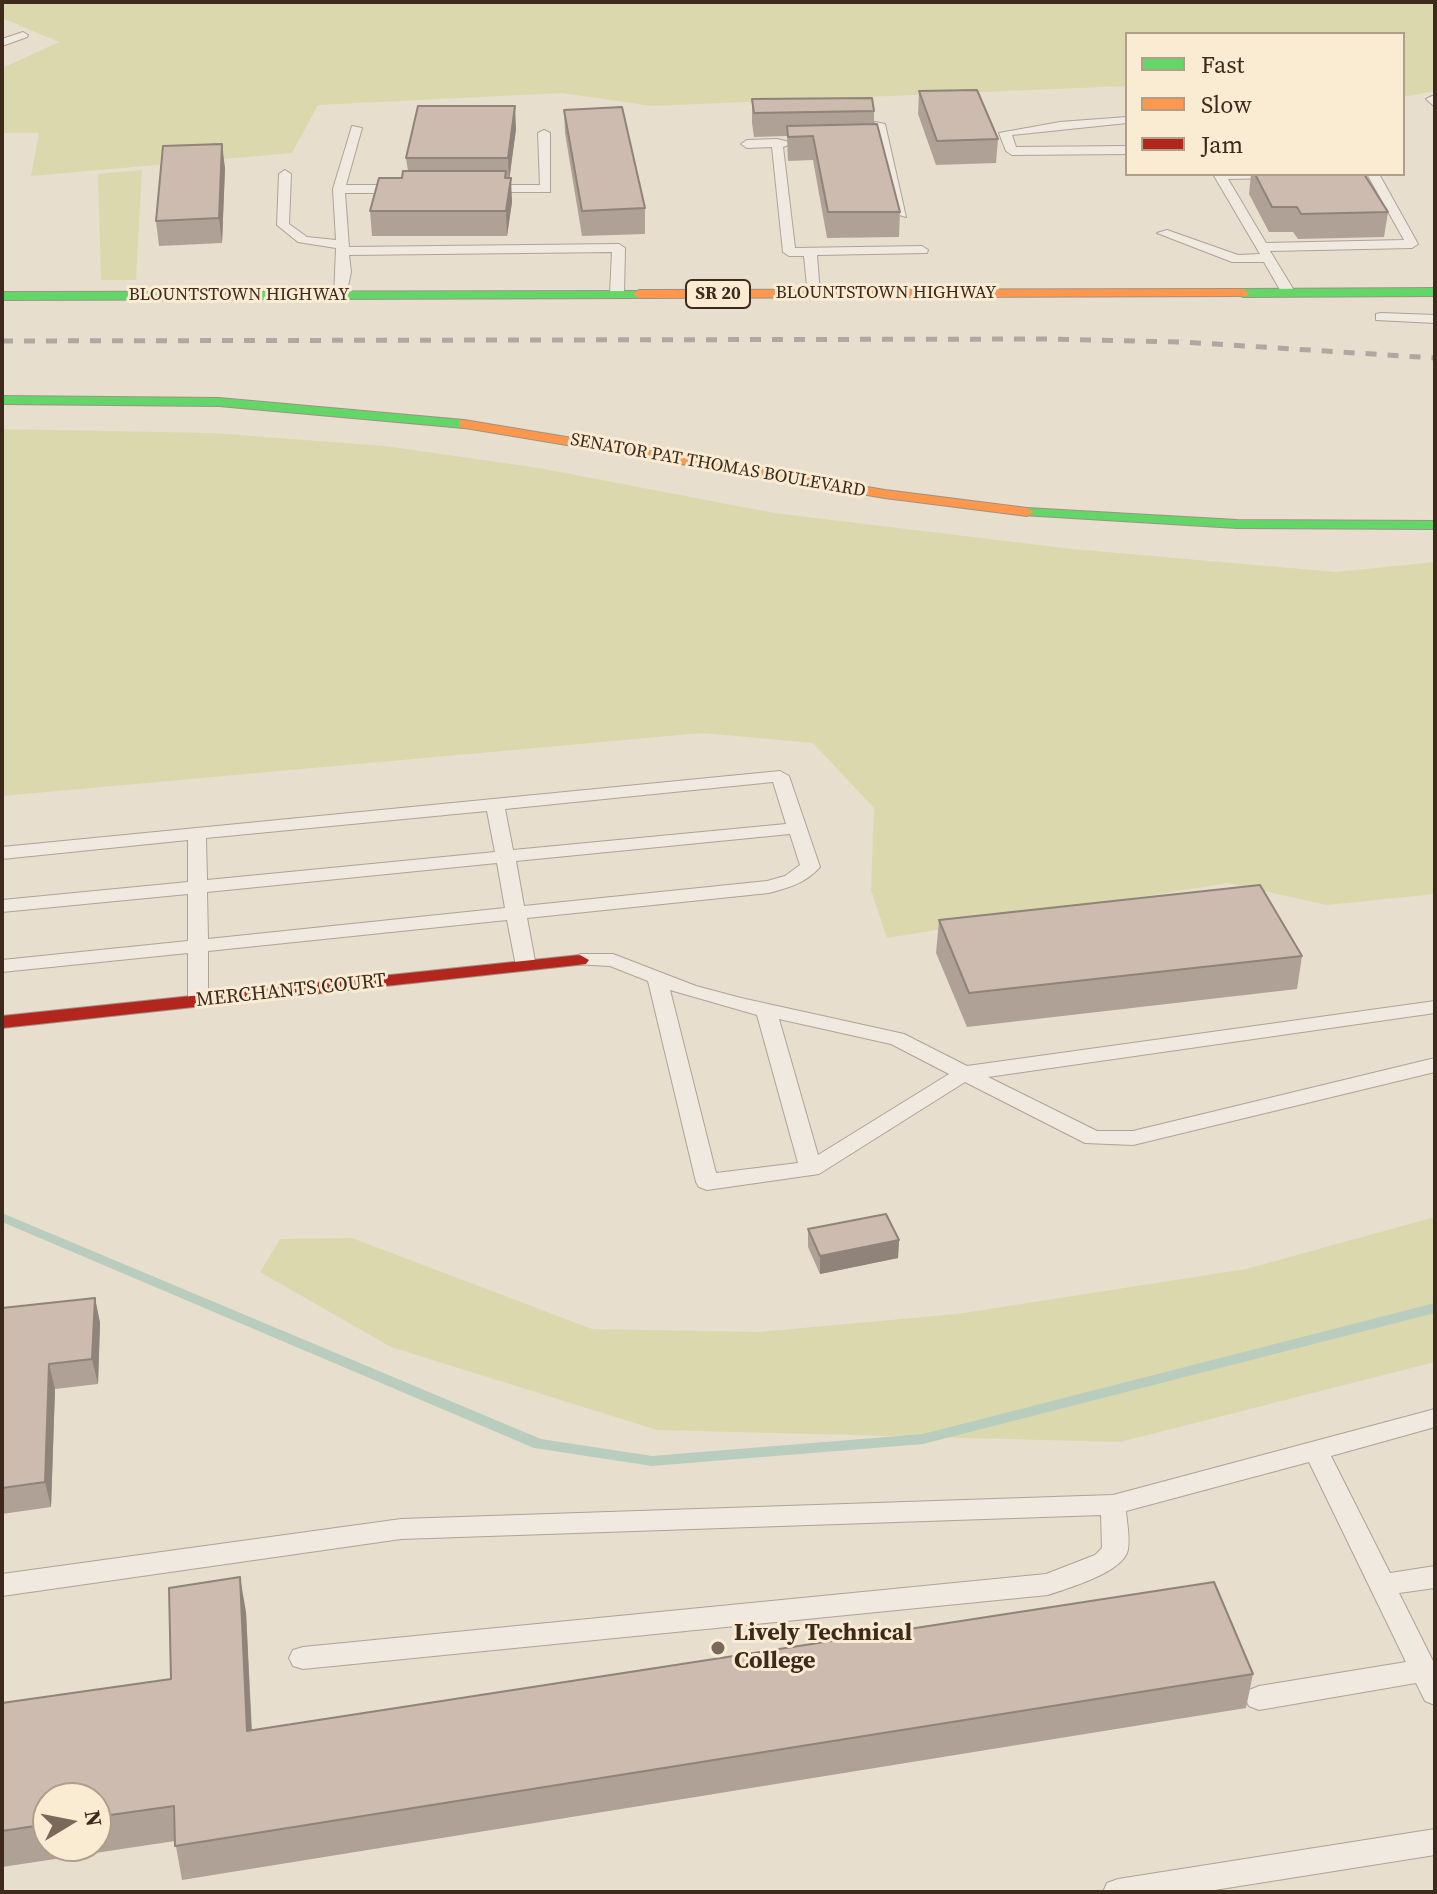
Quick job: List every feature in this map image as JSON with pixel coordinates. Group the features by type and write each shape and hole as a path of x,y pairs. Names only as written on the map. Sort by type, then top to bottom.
{"street":[{"name":"BLOUNTSTOWN HIGHWAY","path":"2,296 1435,292"},
{"name":"SENATOR PAT THOMAS BOULEVARD","path":"2,400 198,401 317,407 411,417 585,441 797,482 998,510 1265,526 1435,525"},
{"name":"MERCHANTS COURT","path":"2,1022 580,960"}],"lane":[{"path":"2,43 23,35"},
{"path":"1125,120 1005,133 1012,151 1125,150"},
{"path":"879,124 902,214"},
{"path":"339,295 344,272 339,189 356,128"},
{"path":"466,189 546,189 544,133"},
{"path":"868,141 884,141"},
{"path":"777,143 789,252 922,250"},
{"path":"747,144 808,143"},
{"path":"285,174 283,225 293,237 313,244 342,247 619,248 617,294"},
{"path":"1221,176 1288,292"},
{"path":"1163,233 1237,259 1265,253 1412,244 1374,176"},
{"path":"339,189 419,189"},
{"path":"810,251 813,293"},
{"path":"1381,317 1435,319"},
{"path":"2,853 780,776 810,867 792,880 769,887 2,966"},
{"path":"495,804 526,966"},
{"path":"2,906 798,828"},
{"path":"197,833 198,1001"},
{"path":"580,960 613,960 689,990 897,1039 1093,1138 1133,1138 1435,1065"},
{"path":"657,977 707,1182 811,1169 965,1073 1435,1007"},
{"path":"766,1010 811,1169"},
{"path":"2,1585 401,1529 1113,1505 1435,1418"},
{"path":"1259,1698 1431,1683 1316,1450"},
{"path":"303,1658 1048,1584 1104,1562 1115,1551 1113,1505"},
{"path":"1381,1585 1435,1577"},
{"path":"1118,1892 1435,1842"}],"shaded area":[{"path":"2,2 1435,2 1435,91 1405,97 1405,32 1125,32 1125,86 652,106 562,93 318,105 292,153 31,176 39,133 2,133 2,68 59,42 2,18"},
{"path":"142,170 136,280 101,280 98,174"},
{"path":"2,429 212,433 385,446 539,468 774,513 1072,549 1336,572 1435,562 1435,894 1327,905 1228,883 887,938 871,890 874,808 813,743 702,733 2,796"},
{"path":"1435,1217 1435,1362 1120,1442 657,1430 391,1347 260,1272 280,1239 352,1238 592,1329 758,1332 957,1314 1246,1269"}],"building":[{"path":"977,90 998,139 937,141 919,91"},
{"path":"872,98 874,111 754,113 752,99"},
{"path":"418,106 515,106 508,158 406,158"},
{"path":"622,107 645,208 582,211 564,110"},
{"path":"877,124 900,212 828,212 813,136 788,137 787,126"},
{"path":"222,144 219,218 156,221 163,146"},
{"path":"403,171 506,171 505,178 511,178 506,211 370,211 379,178 402,178"},
{"path":"1256,176 1365,176 1388,212 1301,214 1297,207 1272,207"},
{"path":"1260,885 1302,956 969,993 939,920"},
{"path":"886,1214 899,1240 820,1256 808,1229"},
{"path":"95,1298 92,1359 49,1364 45,1482 2,1488 2,1308"},
{"path":"240,1577 247,1731 1214,1582 1253,1674 175,1846 174,1806 112,1815 112,1782 32,1782 32,1826 2,1831 2,1703 171,1679 169,1588"}],"waterway":[{"path":"2,1217 539,1444 652,1461 923,1439 1435,1308"}],"railway":[{"path":"2,341 1047,339 1183,342 1435,358"}],"traffic: fast":[{"path":"1243,293 1435,292"},
{"path":"2,296 639,294"},
{"path":"2,400 219,402 464,424"},
{"path":"1027,512 1237,524 1435,525"}],"traffic: slow":[{"path":"639,294 1243,293"},
{"path":"464,424 605,445 885,494 1027,512"}],"traffic: jam":[{"path":"2,1022 580,960"}],"place":[{"name":"Lively Technical College","path":"718,1648"}]}
